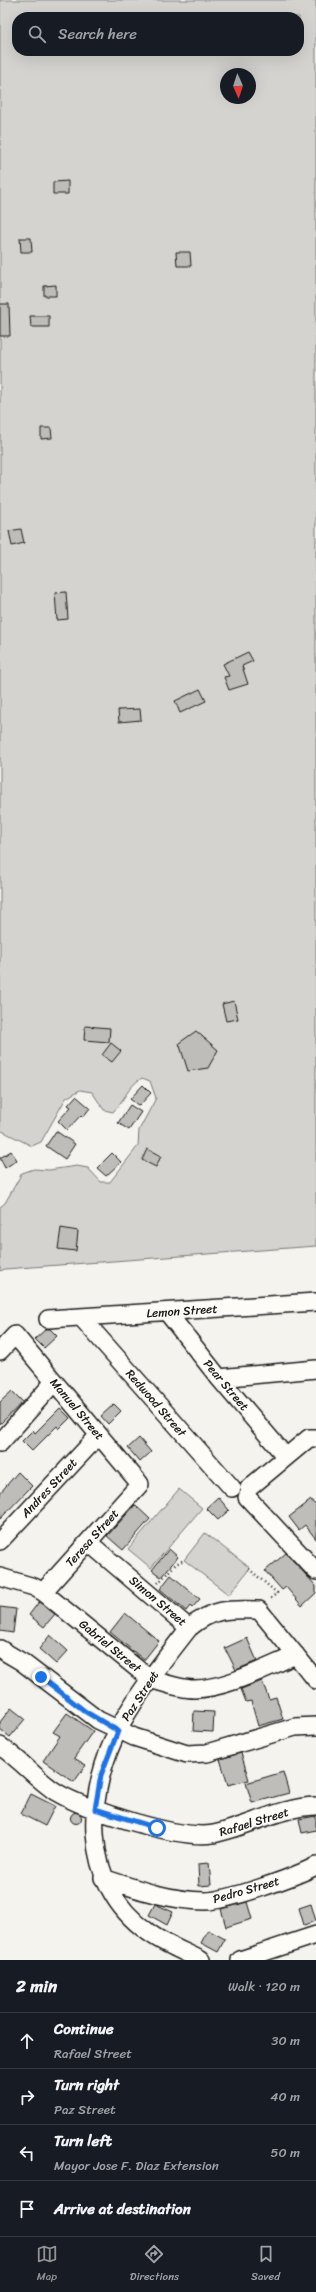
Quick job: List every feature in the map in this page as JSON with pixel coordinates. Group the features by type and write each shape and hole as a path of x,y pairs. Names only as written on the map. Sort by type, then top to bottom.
{"street":[{"name":"Lemon Street","path":"48,1319 316,1302"},
{"name":"Pear Street","path":"167,1312 219,1378 286,1457"},
{"name":"Redwood Street","path":"81,1317 316,1571"},
{"name":"Manuel Street","path":"0,1351 15,1334 140,1484"},
{"path":"219,1378 316,1369"},
{"path":"0,1443 54,1382"},
{"name":"Andres Street","path":"0,1541 99,1435"},
{"path":"243,1491 286,1457 314,1441"},
{"name":"Teresa Street","path":"44,1592 140,1484"},
{"name":"Simon Street","path":"88,1542 189,1628 206,1616 223,1610 258,1610 296,1655"},
{"name":"Gabriel Street","path":"0,1578 34,1587 44,1592 150,1679 185,1688 201,1689 221,1684 296,1655"},
{"name":"Paz Street","path":"189,1628 150,1679 118,1731 101,1775 95,1809 96,1846 103,1878 120,1906 147,1932 201,1960"},
{"path":"0,1649 22,1662 86,1712 118,1731 181,1752 197,1754 296,1727 316,1726"},
{"path":"296,1655 316,1680"},
{"name":"Rafael Street","path":"1,1751 66,1798 95,1809 169,1832 200,1835 234,1829 294,1810 316,1806"},
{"name":"Pedro Street","path":"103,1878 169,1897 207,1901 300,1874 316,1866"},
{"path":"240,1960 316,1935"}],"path":[{"path":"156,1586 176,1564 184,1560"},
{"path":"249,1569 277,1593"}],"shaded area":[{"path":"0,0 316,0 316,1246 5,1269 0,1271 0,1207 5,1203 22,1173 34,1169 49,1170 77,1166 88,1168 101,1182 110,1182 138,1146 139,1130 156,1098 150,1081 142,1078 137,1081 113,1112 104,1110 92,1092 80,1090 66,1098 41,1142 32,1146 0,1130"},
{"path":"179,1489 202,1508 151,1568 128,1549"},
{"path":"205,1533 250,1568 229,1595 184,1560"}],"building":[{"path":"68,181 68,194 53,194 53,182"},
{"path":"20,238 31,238 32,252 21,252"},
{"path":"176,252 190,252 191,266 177,266"},
{"path":"56,285 56,296 44,296 44,286"},
{"path":"0,304 9,304 10,336 0,336"},
{"path":"30,316 49,316 49,327 31,327"},
{"path":"41,428 51,428 52,438 41,439"},
{"path":"21,529 24,543 12,546 9,531"},
{"path":"66,592 68,619 57,620 55,593"},
{"path":"248,652 253,661 242,666 248,684 229,690 224,677 229,676 223,664"},
{"path":"200,689 206,701 180,713 175,701"},
{"path":"140,709 141,720 119,722 118,710"},
{"path":"234,1001 238,1019 226,1021 222,1004"},
{"path":"85,1026 110,1028 109,1042 84,1040"},
{"path":"196,1031 218,1050 208,1068 188,1071 179,1043"},
{"path":"111,1043 121,1051 112,1062 102,1055"},
{"path":"143,1085 151,1093 139,1106 130,1099"},
{"path":"76,1096 90,1108 83,1117 81,1115 67,1130 58,1121 71,1107 68,1105"},
{"path":"130,1105 141,1112 129,1130 118,1123"},
{"path":"56,1131 75,1144 65,1159 46,1146"},
{"path":"147,1149 161,1156 156,1167 142,1160"},
{"path":"11,1151 17,1160 5,1168 0,1158"},
{"path":"112,1153 121,1162 106,1176 97,1168"},
{"path":"61,1228 78,1231 76,1251 58,1249"},
{"path":"46,1329 50,1329 57,1336 44,1348 35,1339"},
{"path":"12,1391 23,1402 0,1424 0,1402"},
{"path":"114,1404 121,1411 108,1424 101,1416"},
{"path":"60,1408 70,1418 59,1429 57,1426 32,1451 22,1441 33,1430 35,1433"},
{"path":"139,1438 151,1452 140,1462 128,1448"},
{"path":"18,1472 32,1486 0,1519 0,1493"},
{"path":"218,1497 229,1510 218,1520 206,1508"},
{"path":"311,1500 316,1506 316,1539 305,1525 299,1530 289,1517"},
{"path":"135,1505 150,1519 123,1550 107,1536"},
{"path":"169,1549 178,1557 161,1577 152,1570"},
{"path":"286,1553 316,1586 316,1593 302,1606 286,1587 282,1590 265,1571"},
{"path":"171,1575 200,1599 192,1608 190,1606 186,1611 160,1589"},
{"path":"39,1602 55,1614 44,1627 29,1615"},
{"path":"0,1607 16,1609 13,1633 0,1631"},
{"path":"125,1613 159,1641 144,1660 110,1632"},
{"path":"50,1635 68,1651 56,1664 39,1649"},
{"path":"247,1638 257,1661 236,1670 225,1648"},
{"path":"262,1681 269,1699 276,1697 283,1719 258,1726 251,1701 246,1702 241,1689"},
{"path":"11,1708 25,1719 10,1737 0,1729 0,1722"},
{"path":"194,1711 214,1712 213,1732 193,1731"},
{"path":"67,1713 93,1731 74,1758 86,1765 74,1782 43,1761 60,1736 53,1732"},
{"path":"241,1753 249,1780 228,1785 220,1759"},
{"path":"283,1772 289,1793 252,1803 246,1783"},
{"path":"31,1794 55,1806 45,1826 21,1814"},
{"path":"76,1812 80,1814 82,1818 80,1822 76,1824 72,1822 70,1818 72,1814"},
{"path":"316,1816 316,1830 302,1833 299,1819"},
{"path":"209,1863 211,1885 199,1886 198,1864"},
{"path":"247,1902 252,1919 226,1927 221,1909"},
{"path":"155,1904 173,1912 167,1925 149,1915"},
{"path":"311,1904 316,1921 304,1925 299,1908"},
{"path":"208,1930 225,1939 218,1952 201,1943"}],"route":[{"path":"41,1677 86,1712 118,1731 101,1775 95,1809 157,1828"}]}
